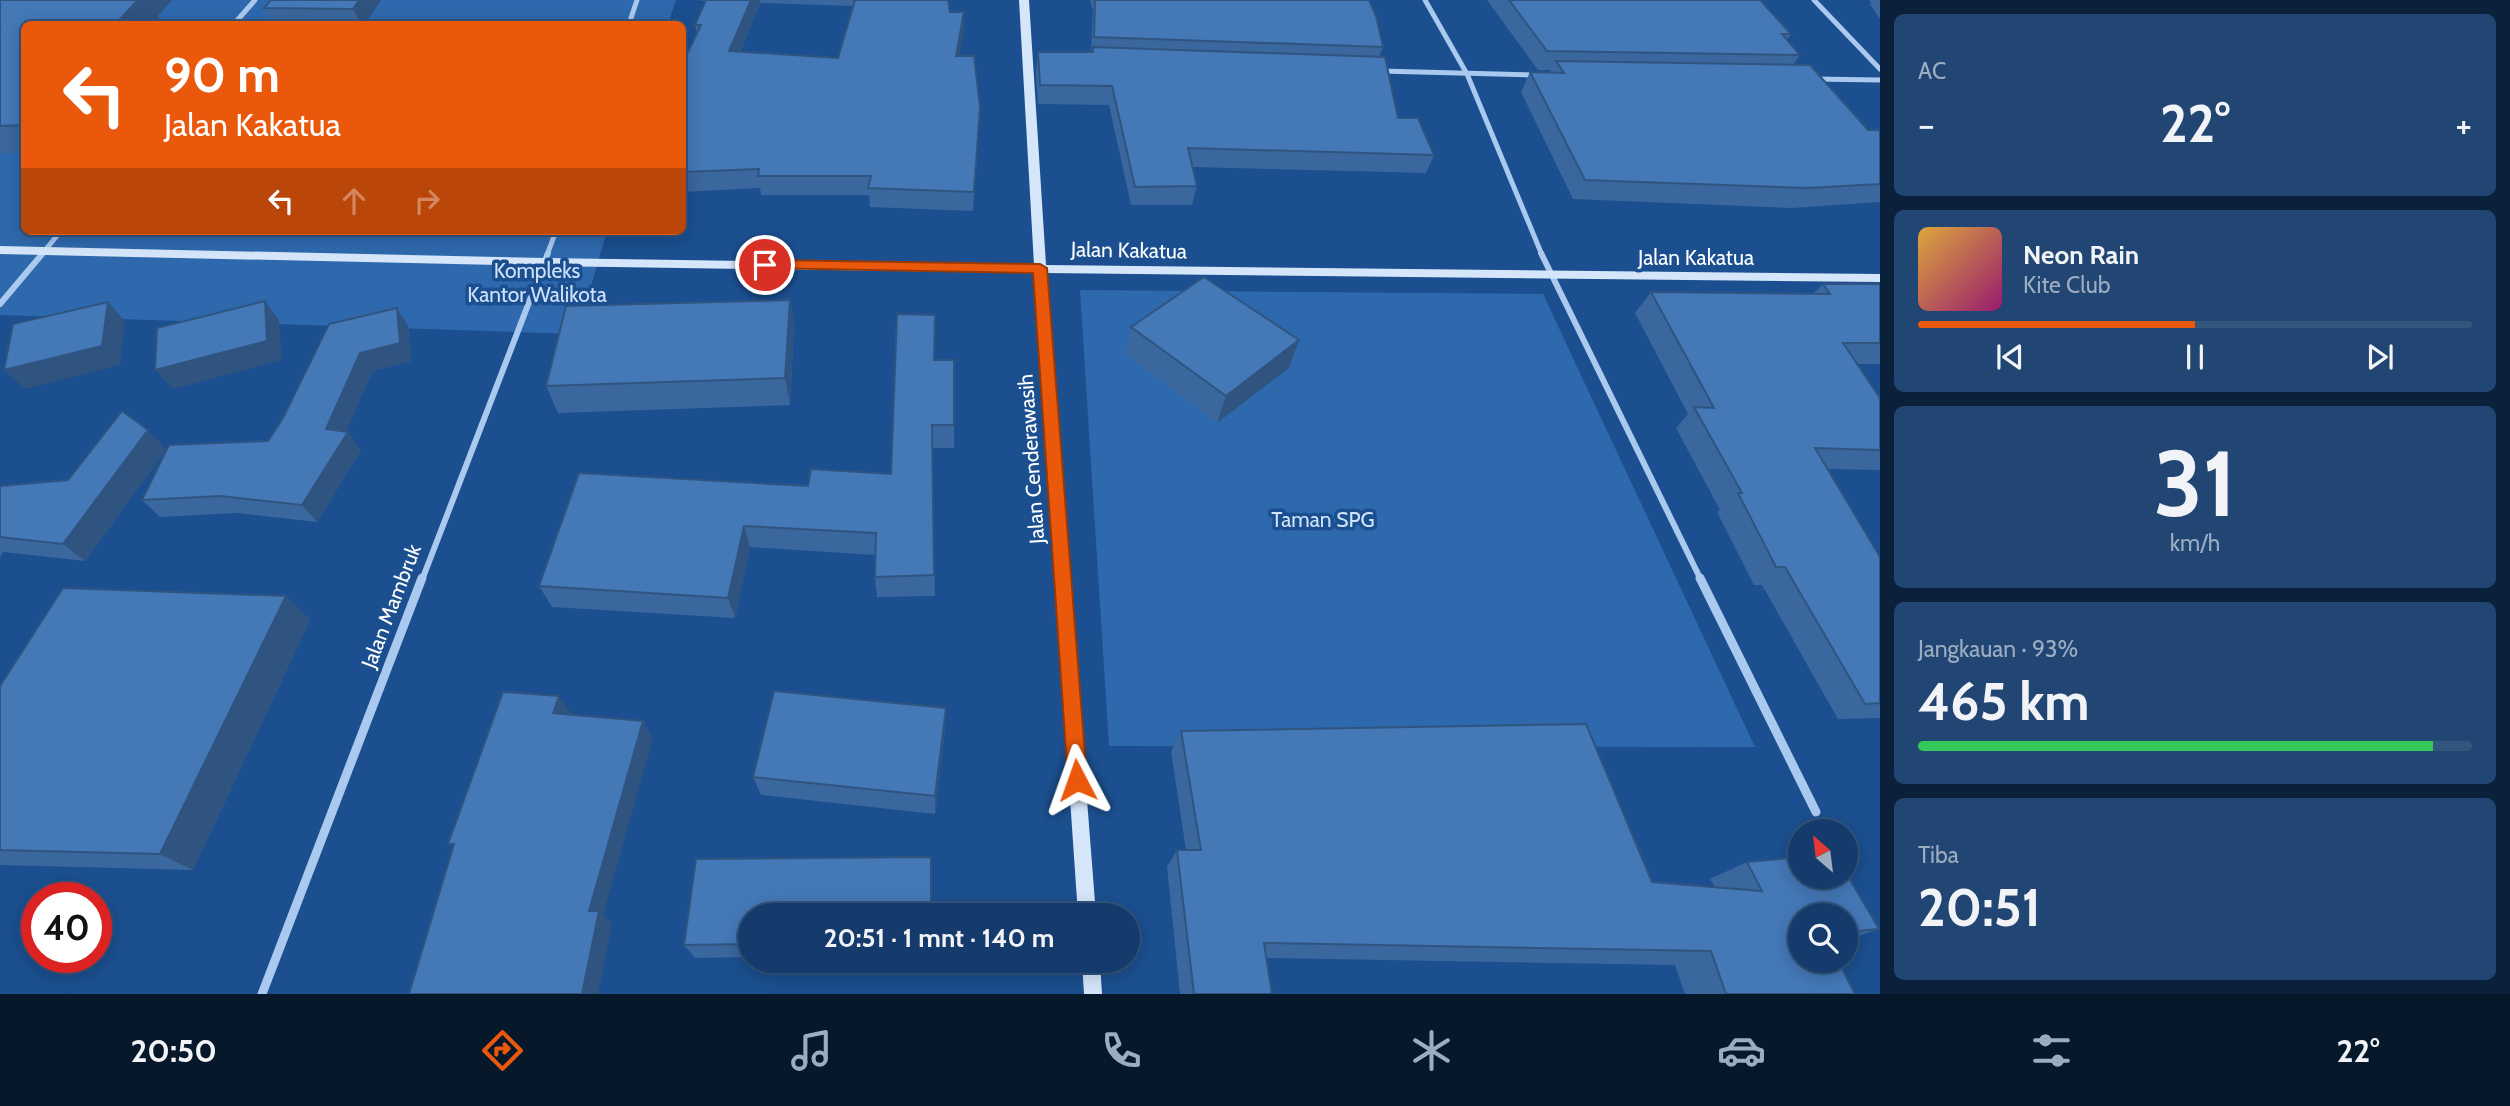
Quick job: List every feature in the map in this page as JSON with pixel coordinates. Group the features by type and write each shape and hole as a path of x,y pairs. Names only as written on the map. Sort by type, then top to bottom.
{"street":[{"path":"236,21 254,0"},
{"path":"630,21 637,0"},
{"name":"Jalan Cenderawasih","path":"1024,0 1034,59 1040,268 1086,903"},
{"path":"1425,0 1466,74 1550,276 1816,812"},
{"path":"1814,0 1880,69"},
{"path":"1370,71 1549,75"},
{"path":"1811,79 1880,80"},
{"path":"0,304 58,235"},
{"name":"Jalan Mambruk","path":"262,994 555,235"},
{"name":"Jalan Kakatua","path":"0,250 545,262 1880,278"},
{"path":"1092,973 1093,994"}],"green space":[{"name":"Kompleks Kantor Walikota","path":"0,0 676,0 669,21 21,21 21,235 606,235 577,334 0,315"},
{"name":"Taman SPG","path":"1080,290 1543,294 1755,747 1109,746"}],"building":[{"path":"0,0 138,0 120,19 135,19 133,21 21,21 21,125 0,126"},
{"path":"271,0 359,0 353,9 264,8"},
{"path":"706,0 751,0 729,51 838,58 855,0 948,0 950,12 964,12 956,56 974,56 980,107 974,192 868,188 871,176 758,176 759,169 686,172 686,56 701,25 695,25"},
{"path":"1095,0 1369,0 1376,16 1383,47 1094,37"},
{"path":"1509,0 1760,0 1791,34 1782,34 1800,55 1547,51"},
{"path":"1093,47 1385,57 1398,118 1418,118 1434,155 1188,148 1197,186 1135,187 1112,86 1040,85 1038,52 1093,52"},
{"path":"1556,61 1810,65 1868,130 1879,130 1880,184 1808,188 1585,180 1530,72 1564,73"},
{"path":"1204,277 1299,340 1226,396 1131,327"},
{"path":"1823,284 1880,284 1880,343 1843,343 1880,398 1880,450 1815,448 1880,557 1880,703 1865,704 1785,567 1776,567 1738,493 1742,493 1694,407 1714,408 1651,292 1830,294"},
{"path":"790,300 785,378 546,386 566,306"},
{"path":"265,301 267,341 155,370 157,328"},
{"path":"108,302 102,346 4,370 13,324"},
{"path":"397,308 400,343 360,353 326,429 348,432 302,505 220,496 142,500 169,445 268,441 283,418 329,324"},
{"path":"897,314 935,315 934,360 954,360 954,425 932,425 934,575 875,577 876,533 744,526 728,598 539,586 579,473 808,486 811,469 891,474"},
{"path":"122,411 148,430 63,544 0,537 0,486 68,480"},
{"path":"63,588 286,596 160,854 0,850 0,686"},
{"path":"774,691 946,708 935,796 753,777"},
{"path":"503,692 559,696 553,713 643,721 589,911 599,911 582,994 409,994 454,844 448,844"},
{"path":"1586,724 1652,882 1762,891 1747,862 1788,858 1788,889 1855,889 1879,929 1858,931 1858,903 1788,903 1788,973 1844,973 1855,994 1726,994 1711,951 1264,943 1272,994 1194,994 1177,850 1201,850 1181,731"},
{"path":"931,857 931,903 738,903 738,944 684,945 696,859"}],"route":[{"path":"765,265 1040,268 1077,780"}]}
